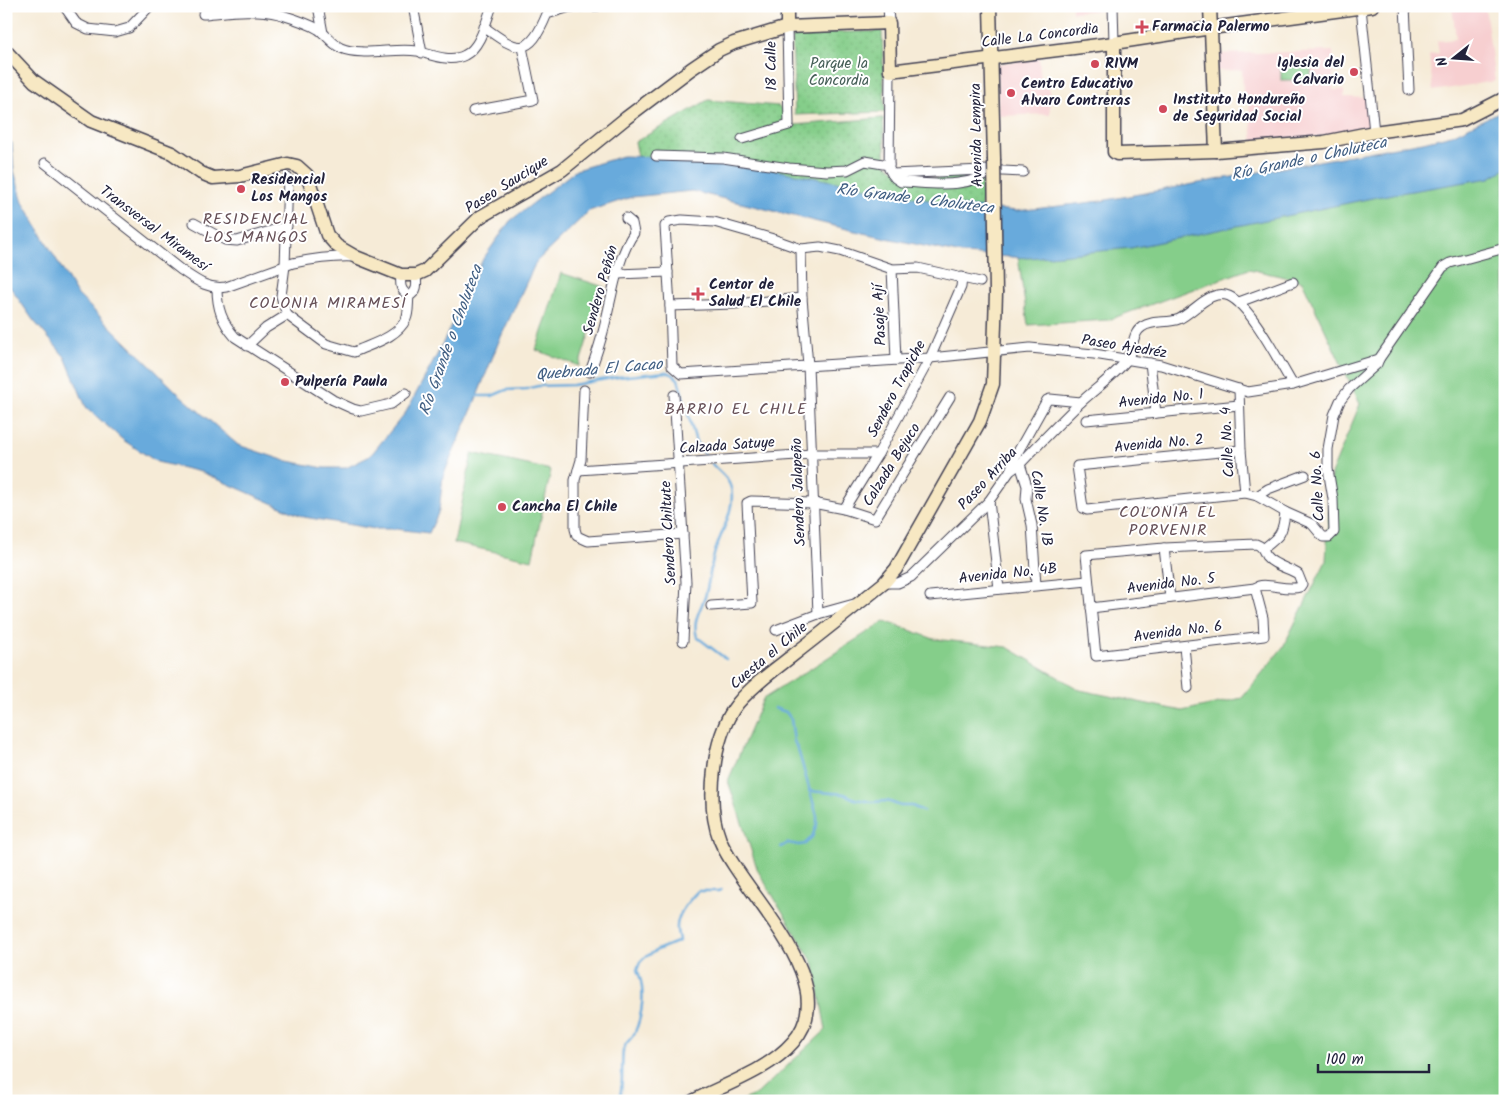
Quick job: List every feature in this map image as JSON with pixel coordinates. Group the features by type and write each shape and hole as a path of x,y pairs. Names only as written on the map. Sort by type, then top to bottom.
{"street":[{"path":"64,6 76,23 88,29 115,32 129,28 150,6"},
{"path":"318,6 323,34"},
{"path":"412,6 422,53"},
{"path":"203,14 260,11 294,19 318,29 342,48 350,50 415,51 438,57 459,58 466,55 475,46 492,6"},
{"path":"541,6 547,14"},
{"path":"484,27 501,40 516,47 522,47 531,42 538,34 547,14 570,7 598,6"},
{"name":"18 Calle","path":"742,139 789,125 787,6"},
{"path":"888,6 890,165 894,178 901,182 958,184 977,179 993,165"},
{"name":"Avenida Lempira","path":"990,6 996,293"},
{"path":"1113,6 1114,152 1117,154 1216,151 1324,142 1374,132 1462,120 1505,98"},
{"path":"1210,6 1216,151"},
{"path":"1405,6 1409,90"},
{"path":"1359,7 1374,132"},
{"name":"Calle La Concordia","path":"890,71 1114,43 1359,7"},
{"name":"Paseo Saucique","path":"416,275 425,271 480,217 562,170 690,69 719,50 734,43 787,27 889,22"},
{"path":"473,112 533,100 522,47"},
{"path":"6,51 34,82 92,121 172,153 201,173 214,178 240,176 288,164 297,166 307,175 327,236 337,246 356,258 401,275 416,275 417,286 414,293 409,296"},
{"path":"656,156 723,158 789,168 827,171 847,170 865,161 890,165"},
{"name":"Transversal Miramesí","path":"45,163 193,278 207,286 218,288 218,306 226,326 235,337 247,346 332,400 352,409 362,411 391,404 406,394"},
{"path":"892,174 993,165 1022,172"},
{"path":"288,178 285,266 281,296 287,315 326,344 354,352 391,335 400,328 407,318 409,296"},
{"name":"Sendero Peñón","path":"590,372 602,339 626,247 634,233 632,223 626,218"},
{"path":"802,298 734,304 670,306 665,226 669,222 682,220 714,222 801,249 820,247 840,251 892,269 918,268 980,282"},
{"path":"194,223 225,240 238,241 287,226"},
{"path":"1379,358 1443,267 1450,263 1505,248"},
{"name":"Sendero Jalapeño","path":"801,249 802,298 808,365 818,614"},
{"path":"218,288 303,261 329,258 356,258"},
{"name":"Pasaje Ají","path":"892,269 896,360"},
{"path":"618,274 668,272"},
{"path":"401,275 400,286 402,291 409,296"},
{"name":"Sendero Trapiche","path":"844,509 878,454 930,358 961,288 962,277"},
{"path":"1239,302 1293,282"},
{"name":"Cuesta el Chile","path":"693,1101 771,1062 794,1041 806,1020 809,1000 805,979 795,956 720,841 712,814 712,786 715,759 722,731 737,704 884,583 896,569 980,421 993,384 996,293"},
{"path":"1128,360 1134,338 1142,327 1153,323 1177,320 1208,299 1218,295 1227,295 1239,302 1250,314 1293,385"},
{"name":"Paseo Ajedréz","path":"670,306 672,366 681,374 930,358 1030,348 1094,354 1150,363 1248,392 1293,385 1379,358"},
{"path":"247,346 266,328 287,315"},
{"name":"Calle No. 6","path":"1329,537 1334,532 1333,499 1328,469 1328,449 1334,415 1340,400 1349,389 1377,364 1379,358"},
{"name":"Paseo Arriba","path":"884,583 898,583 911,577 989,501 1010,471 1020,464 1081,402 1128,360"},
{"path":"1150,363 1156,413"},
{"name":"Calle No. 4","path":"1239,389 1241,450 1245,493 1257,496 1267,503 1312,524 1323,537 1329,537"},
{"path":"584,390 581,460 575,480 575,529 577,536 588,541 683,534"},
{"name":"Sendero Chiltute","path":"674,395 686,582 683,641"},
{"name":"Calzada Bejuco","path":"711,606 752,603 747,503 751,501 813,503 844,509 875,519 950,397"},
{"path":"1010,471 1015,457 1047,400 1081,402"},
{"name":"Avenida No. 1","path":"1086,420 1239,405"},
{"name":"Avenida No. 2","path":"1241,450 1077,466 1083,508 1087,510 1245,493"},
{"name":"Calzada Satuye","path":"578,470 812,454 878,454"},
{"name":"Calle No. 1B","path":"1020,464 1026,486 1026,498 1032,525 1036,585"},
{"path":"1257,496 1268,489 1306,475"},
{"path":"989,501 999,589"},
{"path":"1091,608 1086,555 1164,548 1260,546 1276,539 1284,528 1285,512"},
{"path":"1255,588 1263,584 1288,590 1300,588 1302,584 1298,574 1276,563 1267,556 1260,546"},
{"path":"1164,548 1170,598"},
{"name":"Avenida No. 4B","path":"930,596 1088,581"},
{"name":"Avenida No. 5","path":"1091,608 1255,588"},
{"name":"Avenida No. 6","path":"1091,608 1096,656 1184,646 1262,636 1264,634 1264,618 1255,588"},
{"path":"776,630 818,614 859,603"},
{"path":"1184,646 1188,688"}],"shaded area":[{"path":"1072,6 1108,6 1108,10 1072,12"},
{"path":"1452,6 1485,6 1495,81 1433,91 1429,55 1439,53 1437,41 1456,39"},
{"path":"1333,51 1333,90 1344,90 1344,97 1367,98 1371,131 1253,143 1249,104 1243,92 1242,70 1216,71 1215,54"},
{"name":"Centro Educativo Alvaro Contreras","path":"1039,58 1041,81 1049,81 1050,114 998,116 997,64"}],"green space":[{"name":"Parque la Concordia","path":"882,31 885,112 795,115 792,34"},
{"path":"1281,65 1311,65 1311,80 1281,80"},
{"path":"708,100 779,106 794,125 883,118 886,164 897,171 920,172 933,179 982,172 981,221 773,177 638,156 635,142"},
{"path":"1505,125 1505,1101 740,1101 757,1094 826,1030 814,964 758,871 728,781 763,699 885,621 934,639 1007,647 1080,690 1182,711 1242,698 1283,647 1326,561 1331,474 1360,404 1302,281 1249,269 1108,320 1028,325 1016,243"},
{"path":"561,273 604,287 579,366 536,350"},
{"name":"Cancha El Chile","path":"472,453 551,470 532,560 454,543"}],"water":[{"name":"Río Grande o Choluteca","path":"1505,109 1505,169 1490,178 1382,196 1131,248 1029,258 962,254 863,233 692,191 632,197 589,211 536,262 499,341 443,476 439,511 429,533 396,529 375,529 304,517 201,472 157,462 123,440 86,407 65,357 33,320 6,281 6,137 12,143 14,171 23,202 76,293 180,395 238,445 283,460 324,468 346,468 370,456 406,412 438,353 483,259 510,221 576,170 623,156 719,159 954,205 1017,211 1101,201 1423,142 1452,135"}],"waterway":[{"name":"Quebrada El Cacao","path":"476,396 492,396 506,390 538,386 573,385 618,377 666,372 678,379 696,442 707,458"},
{"name":"Quebrada El Cacao","path":"712,464 730,484 732,496 729,514 716,547 705,597 695,626 697,637 726,659"},
{"name":"Quebrada El Cacao","path":"774,708 786,712 791,719 794,741 817,816 817,824 812,837 805,844 788,843 781,847"},
{"path":"809,791 844,794 855,799 872,802 887,801 901,806 912,806 923,811"},
{"name":"Quebrada El Cacao","path":"619,1101 624,1048 634,1034 640,1019 642,985 637,970 640,962 657,950 679,941 678,919 698,891 721,890"}],"place":[{"name":"Farmacia Palermo","path":"1142,27"},
{"name":"RIVM","path":"1095,64"},
{"name":"Iglesia del Calvario","path":"1354,72"},
{"name":"Centro Educativo Alvaro Contreras","path":"1011,93"},
{"name":"Instituto Hondureño de Seguridad Social","path":"1163,109"},
{"name":"Residencial Los Mangos","path":"241,189"},
{"name":"Centor de Salud El Chile","path":"698,294"},
{"name":"Pulpería Paula","path":"285,382"},
{"name":"Cancha El Chile","path":"502,507"}],"district":[{"name":"RESIDENCIAL LOS MANGOS","path":"256,228"},
{"name":"COLONIA MIRAMESÍ","path":"328,303"},
{"name":"BARRIO EL CHILE","path":"736,409"},
{"name":"COLONIA EL PORVENIR","path":"1168,521"}]}
